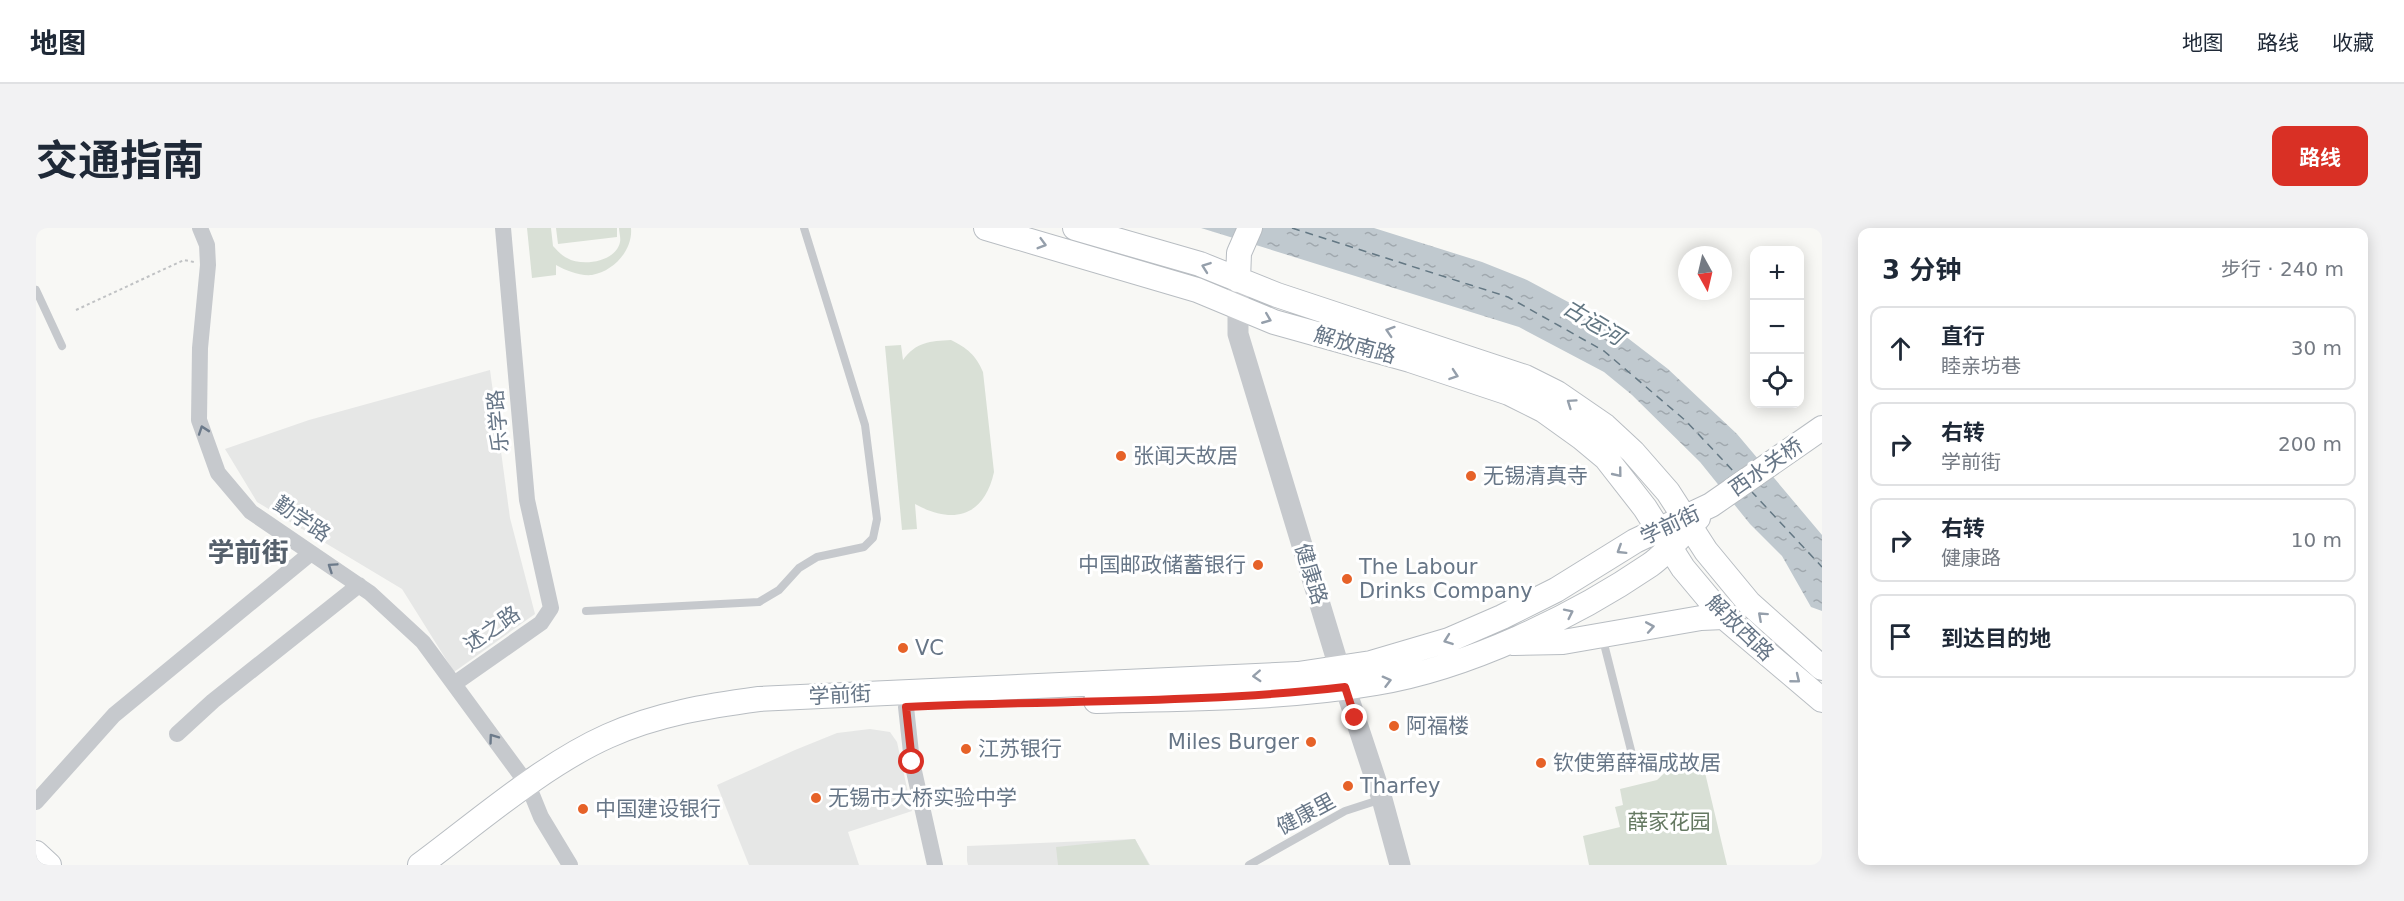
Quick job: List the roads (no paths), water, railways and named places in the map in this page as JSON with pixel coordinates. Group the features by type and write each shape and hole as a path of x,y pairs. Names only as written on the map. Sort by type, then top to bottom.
{"main road":[{"name":"解放南路","path":"986,228 1197,290 1274,322 1421,364 1509,393 1544,410 1605,458 1645,508 1664,538"},
{"name":"解放南路","path":"1075,228 1200,264 1277,295 1524,376 1557,393 1605,426 1633,452 1668,492 1687,522"},
{"path":"1239,279 1239,253 1250,228"},
{"name":"西水关桥","path":"1711,506 1822,428"},
{"name":"学前街","path":"420,865 531,791 618,747 701,720 755,714 1207,698 1302,692 1342,678 1371,663 1449,640 1556,590 1635,541 1664,538 1711,506"},
{"name":"解放西路","path":"1687,522 1706,552 1749,603 1822,668"},
{"name":"学前街","path":"448,865 568,758 608,736 653,719 701,706 759,699 1298,674 1378,683 1454,663 1508,643 1587,604 1652,564 1664,538"},
{"name":"解放西路","path":"1664,538 1683,567 1724,617 1822,700"},
{"path":"1508,643 1563,642 1701,618 1724,617"},
{"path":"36,853 49,865"}],"street":[{"name":"勤学路","path":"200,228 207,245 208,265 200,348 199,420 218,473 251,512 370,593 423,642 531,791 541,817 570,865"},
{"name":"乐学路","path":"503,228 527,500 551,608"},
{"name":"健康路","path":"1239,279 1238,334 1342,678 1382,799 1400,865"},
{"path":"36,802 114,715 311,553"},
{"path":"177,734 213,701 359,585"},
{"name":"述之路","path":"454,684 541,623 551,608"},
{"path":"906,707 912,762 935,865"}],"lane":[{"path":"586,611 759,602 779,590 799,568 817,557 864,547 873,538 877,519 865,425 804,228"},
{"path":"36,290 62,346"},
{"path":"1602,636 1635,766"},
{"name":"健康里","path":"1249,865 1345,811 1382,799"}],"water":[{"name":"古运河","path":"1201,228 1374,228 1482,262 1527,280 1585,311 1629,339 1668,369 1737,434 1822,535 1822,611 1811,607 1782,556 1750,524 1700,462 1632,395 1604,372 1519,327"}],"place":[{"name":"张闻天故居","path":"1121,456"},
{"name":"无锡清真寺","path":"1471,476"},
{"name":"中国邮政储蓄银行","path":"1258,565"},
{"name":"The Labour Drinks Company","path":"1347,579"},
{"name":"VC","path":"903,648"},
{"name":"阿福楼","path":"1394,726"},
{"name":"Miles Burger","path":"1311,742"},
{"name":"江苏银行","path":"966,749"},
{"name":"钦使第薛福成故居","path":"1541,763"},
{"name":"Tharfey","path":"1348,786"},
{"name":"无锡市大桥实验中学","path":"816,798"},
{"name":"中国建设银行","path":"583,809"}],"district":[{"name":"学前街","path":"248,553"}],"park label":[{"name":"薛家花园","path":"1669,822"}]}
